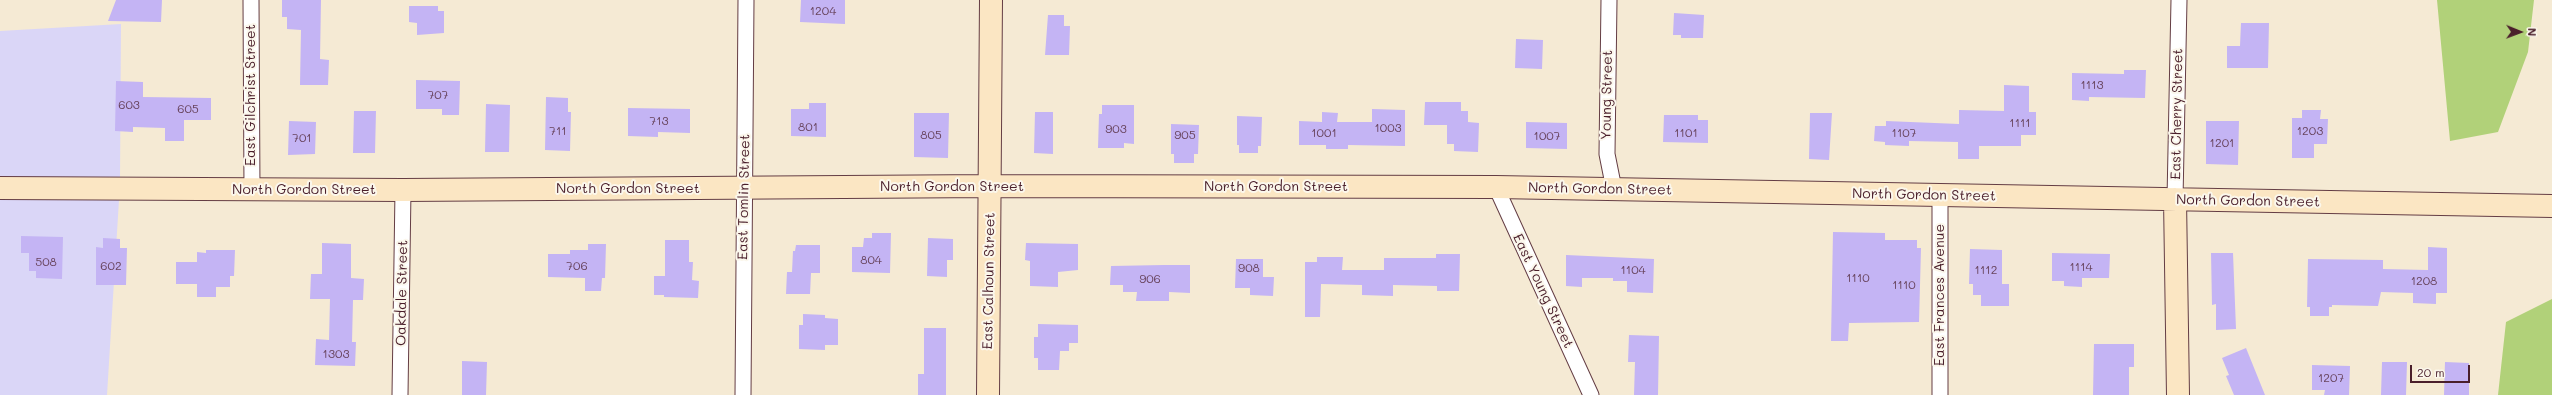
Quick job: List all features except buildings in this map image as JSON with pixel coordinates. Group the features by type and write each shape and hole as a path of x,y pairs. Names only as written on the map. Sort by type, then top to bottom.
{"street":[{"name":"East Gilchrist Street","path":"251,0 252,190"},
{"name":"East Tomlin Street","path":"743,395 746,0"},
{"name":"East Calhoun Street","path":"988,395 991,0"},
{"name":"Young Street","path":"1608,0 1607,154 1614,189"},
{"name":"East Cherry Street","path":"2178,395 2175,199 2179,0"},
{"name":"North Gordon Street","path":"0,188 403,190 990,186 1496,187 2552,206"},
{"name":"East Young Street","path":"1496,187 1591,395"},
{"name":"Oakdale Street","path":"400,395 403,190"},
{"name":"East Frances Avenue","path":"1940,196 1940,395"}],"shaded area":[{"path":"121,24 120,179 0,178 0,31"},
{"path":"0,199 119,200 107,395 0,395"}],"green space":[{"path":"2437,0 2534,0 2528,52 2498,132 2450,141"},
{"path":"2552,299 2552,395 2498,395 2506,322"}]}
